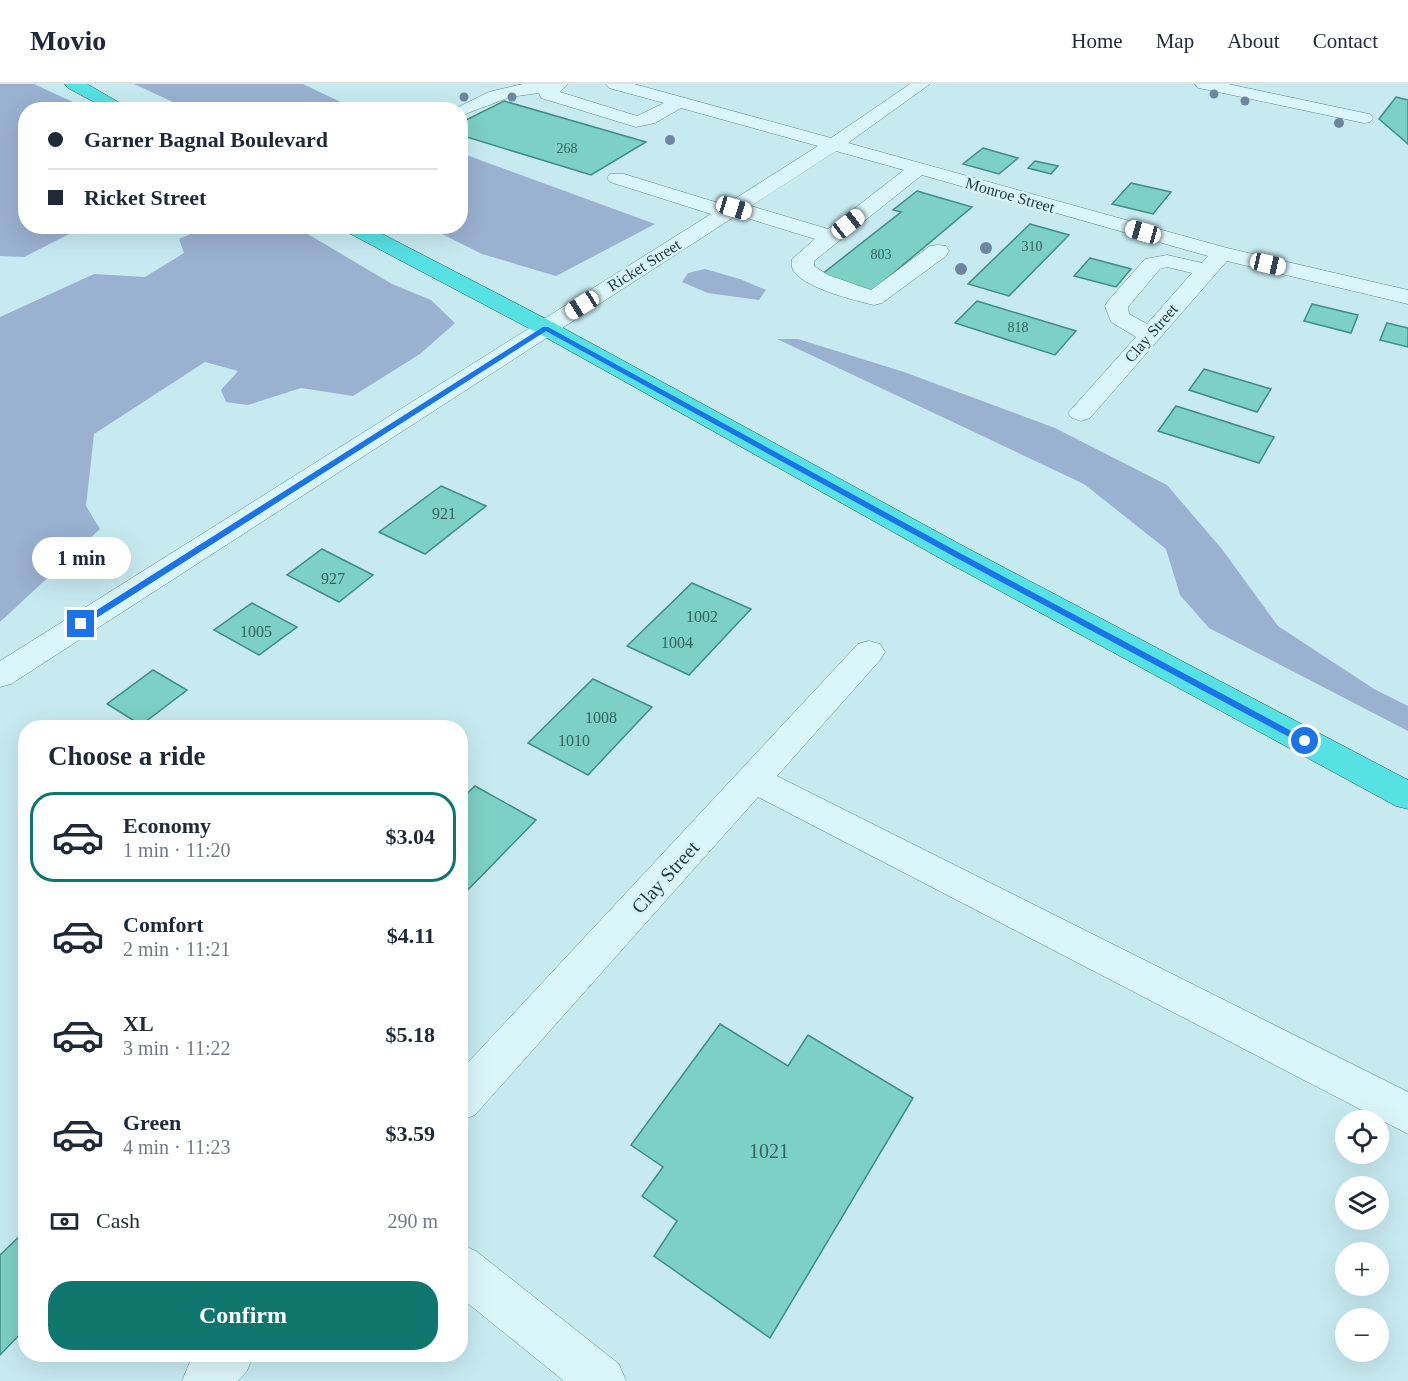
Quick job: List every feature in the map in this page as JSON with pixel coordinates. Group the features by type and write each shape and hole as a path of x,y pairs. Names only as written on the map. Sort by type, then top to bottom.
{"highway":[{"path":"74,84 108,102"},
{"path":"365,234 546,328 956,554 1408,796"}],"street":[{"name":"Monroe Street","path":"615,84 1143,232 1214,262 1408,297"},
{"name":"Ricket Street","path":"0,675 833,145 921,84"},
{"path":"1204,84 1364,118"},
{"path":"557,85 547,94 636,122 649,119 679,102"},
{"path":"468,107 502,92 519,88 557,85"},
{"path":"918,169 803,259 803,269 820,280 873,298 938,250"},
{"path":"617,178 831,237"},
{"path":"1143,232 1138,246 1153,264"},
{"path":"1149,335 1119,317 1116,306 1153,264 1167,261 1214,262"},
{"name":"Clay Street","path":"1081,413 1214,262"},
{"name":"Clay Street","path":"468,1092 869,652"},
{"path":"753,779 1408,1114"},
{"path":"468,1273 602,1381"},
{"path":"206,1381 224,1362"}],"shaded area":[{"path":"0,84 34,84 73,102 18,102 18,234 69,234 24,257 0,256"},
{"path":"134,84 303,84 341,102 173,102"},
{"path":"468,156 655,224 556,276 482,254 442,234 468,234"},
{"path":"190,234 308,234 392,284 431,300 455,323 420,354 353,396 301,388 248,405 226,402 221,390 238,371 205,362 94,434 86,506 100,529 0,622 0,317 94,274 145,277 184,253 179,239"},
{"path":"705,269 740,279 766,290 759,300 708,293 682,282 688,273"},
{"path":"777,339 798,339 904,372 1055,428 1167,485 1221,548 1278,626 1374,689 1408,706 1408,731 1209,628 1180,595 1166,549 1084,484"}],"building":[{"path":"1396,97 1408,100 1408,144 1379,119"},
{"path":"504,101 646,142 591,175 468,137 468,119"},
{"path":"983,148 1018,158 999,174 963,164"},
{"path":"1035,161 1058,166 1051,174 1028,168"},
{"path":"1131,183 1171,192 1153,214 1112,204"},
{"path":"917,191 972,207 872,291 821,275 901,212 893,210"},
{"path":"1030,224 1069,235 1009,296 968,284"},
{"path":"1090,258 1131,269 1116,287 1074,276"},
{"path":"977,301 1076,331 1055,355 955,323"},
{"path":"1312,304 1358,315 1351,333 1304,321"},
{"path":"1387,323 1408,328 1408,347 1380,340"},
{"path":"1204,369 1271,389 1257,412 1189,390"},
{"path":"1176,406 1274,437 1259,463 1158,431"},
{"path":"441,486 486,506 425,554 379,532"},
{"path":"322,549 373,575 339,602 287,575"},
{"path":"692,583 751,609 689,675 627,646"},
{"path":"252,603 297,627 259,655 214,630"},
{"path":"153,670 187,690 148,720 133,720 107,704"},
{"path":"593,679 652,707 588,775 528,743"},
{"path":"475,786 536,820 468,890 468,793"},
{"path":"720,1024 788,1066 808,1035 913,1098 770,1338 654,1256 677,1221 642,1196 663,1167 631,1145"},
{"path":"18,1238 18,1336 0,1355 0,1255"}],"route":[{"path":"81,624 546,328 956,554 1305,741"}]}
